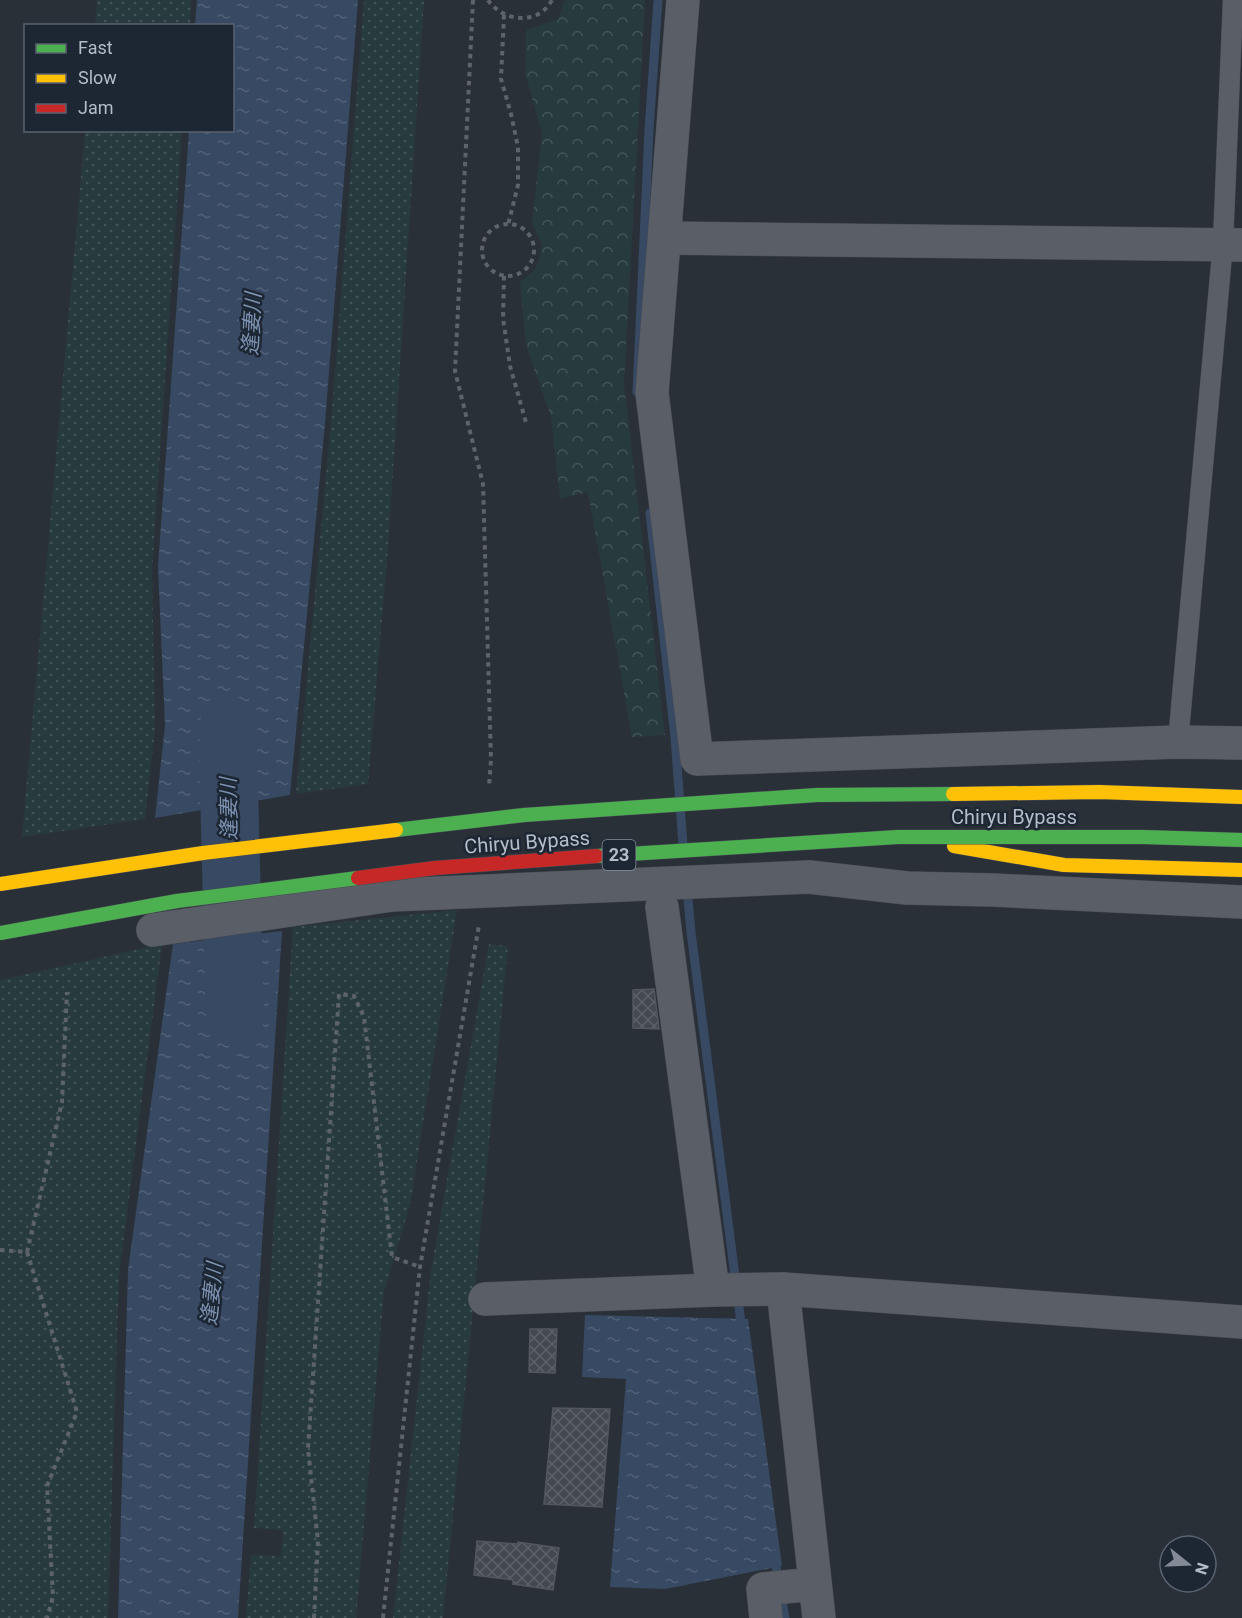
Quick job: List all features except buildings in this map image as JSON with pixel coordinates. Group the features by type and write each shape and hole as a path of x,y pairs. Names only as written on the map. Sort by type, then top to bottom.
{"highway":[{"name":"Chiryu Bypass","path":"0,884 203,853 524,815 805,796 1099,792 1242,797"},
{"name":"Chiryu Bypass","path":"0,933 177,901 435,868 898,837 1143,837 1242,840"},
{"path":"898,837 1064,865 1242,870"}],"street":[{"path":"683,0 652,393 697,759 1178,742 1242,743"},
{"path":"666,238 1232,244"},
{"path":"153,930 392,895 809,877 907,888 1242,902"},
{"path":"662,907 713,1290"},
{"path":"783,1289 819,1618"},
{"path":"485,1299 783,1289 1242,1322"},
{"path":"766,1618 763,1589 815,1584"}],"lane":[{"path":"1178,742 1232,244 1233,0"}],"path":[{"path":"473,0 455,371 483,484 491,760 488,795"},
{"path":"488,0 504,15 516,19 540,14 552,0"},
{"path":"504,15 501,79 516,136 518,175 517,194 508,225"},
{"path":"508,225 524,230 533,243 534,252 528,268 521,273 504,276 489,268 482,252 487,236 500,226 508,225"},
{"path":"504,276 503,318 510,366 527,426"},
{"path":"383,1618 420,1267 479,924"},
{"path":"47,1618 53,1597 48,1486 77,1412 27,1252 62,1102 67,992"},
{"path":"314,1618 318,1541 308,1449 339,994 354,996 364,1017 392,1257 420,1267"},
{"path":"0,1250 27,1252"}],"green space":[{"path":"97,0 191,0 190,24 95,24"},
{"path":"364,0 424,0 388,548 368,784 296,794 331,424"},
{"path":"565,0 645,0 624,384 665,735 632,737 588,492 560,499 551,417 526,345 520,282 536,269 542,245 532,223 542,133 525,73 526,30 558,19"},
{"path":"85,132 182,132 152,569 155,729 145,819 22,837"},
{"path":"457,910 410,1205 384,1292 356,1618 246,1618 251,1555 281,1556 283,1530 254,1528 293,927"},
{"path":"162,944 119,1275 108,1618 0,1618 0,980"},
{"path":"489,944 508,946 443,1618 393,1618 431,1270"}],"water":[{"path":"197,0 358,0 325,423 290,795 155,818 165,725 158,567 189,132 234,132 234,24 195,24"},
{"path":"282,931 238,1618 118,1618 128,1270 173,944"},
{"path":"585,1315 748,1319 782,1566 665,1589 610,1587 626,1379 582,1377"}],"waterway":[{"path":"637,392 649,130 658,0"},
{"path":"650,513 675,737 683,845"},
{"name":"逢妻川","path":"229,725 235,1018"},
{"path":"687,889 742,1331"},
{"path":"774,1555 785,1618"}],"traffic: slow":[{"path":"953,794 1099,792 1242,797"},
{"path":"0,884 203,853 396,830"},
{"path":"954,846 1064,865 1242,870"}],"traffic: fast":[{"path":"396,830 524,815 817,795 953,794"},
{"path":"597,856 898,837 1143,837 1242,840"},
{"path":"0,933 177,901 358,878"}],"traffic: jam":[{"path":"358,878 435,868 597,856"}]}
